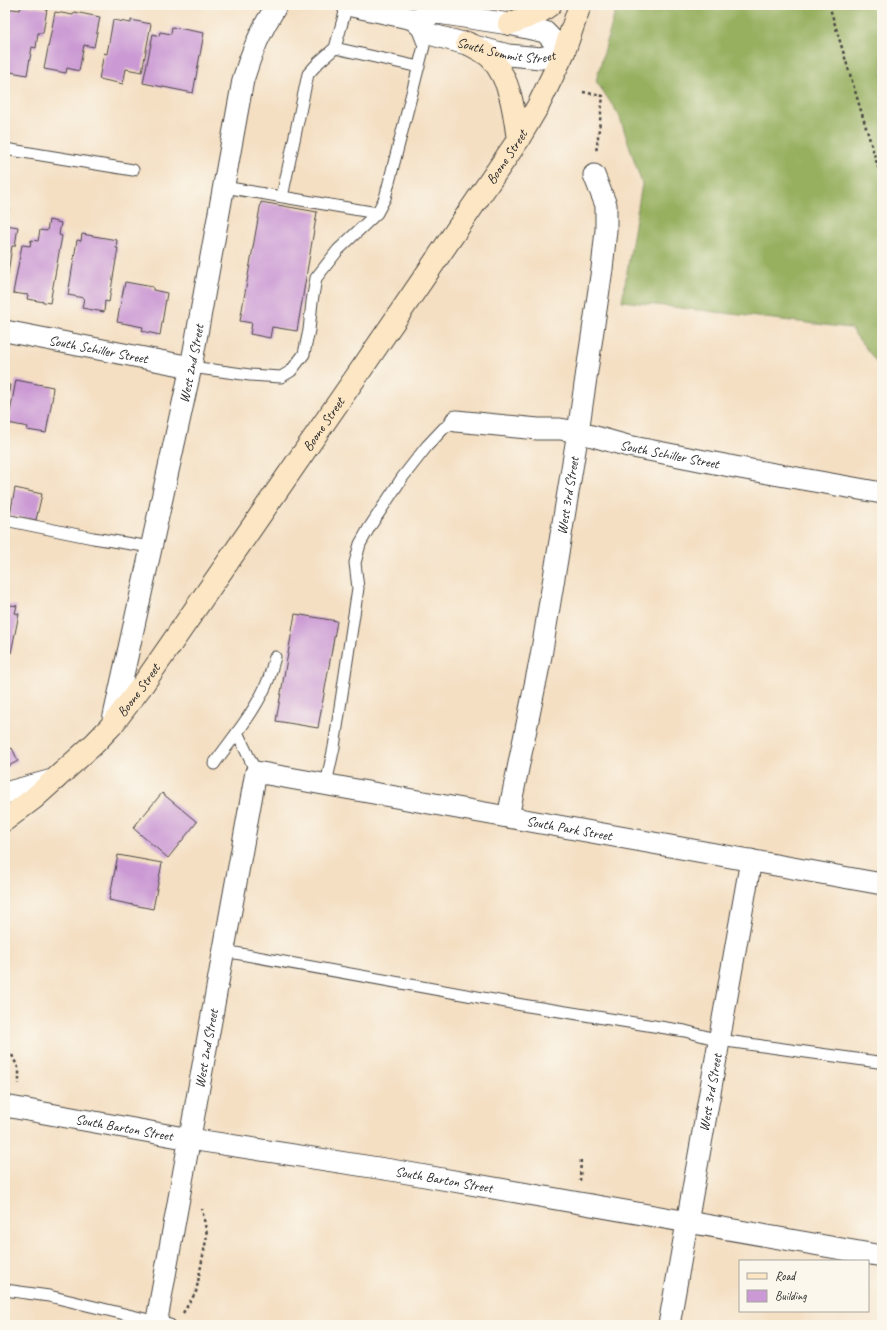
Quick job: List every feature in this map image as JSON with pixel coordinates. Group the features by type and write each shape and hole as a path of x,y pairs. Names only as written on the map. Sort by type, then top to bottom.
{"main road":[{"path":"509,24 540,12 550,5"},
{"path":"564,52 580,5"},
{"path":"467,43 490,57 504,76 513,106 518,140"},
{"name":"Boone Street","path":"5,820 34,799 94,744 112,725 144,683 518,140 538,106 564,52"}],"street":[{"name":"South Summit Street","path":"347,5 413,19 438,13 509,24 545,32 564,52 541,58 508,55 429,34 413,19"},
{"name":"West 2nd Street","path":"112,725 191,367 243,80 249,60 263,26 276,6"},
{"name":"West 3rd Street","path":"508,817 541,656 578,432 602,269 606,230 606,205 594,175"},
{"name":"South Schiller Street","path":"5,331 191,367"},
{"name":"South Schiller Street","path":"456,421 578,432 628,446 740,468 882,492"},
{"name":"West 2nd Street","path":"161,1324 190,1139 256,772"},
{"name":"South Park Street","path":"256,772 882,884"},
{"name":"Boone Street","path":"5,793 56,779"},
{"name":"West 3rd Street","path":"669,1325 751,860"},
{"name":"South Barton Street","path":"5,1106 190,1139 391,1170 882,1256"}],"lane":[{"path":"282,197 308,74 335,48 347,5"},
{"path":"191,367 250,375 281,377 291,371 304,354 316,278 338,250 377,213 385,198 424,46 413,19"},
{"path":"335,48 419,67"},
{"path":"5,149 133,170"},
{"path":"224,187 377,213"},
{"path":"326,784 334,747 358,588 355,563 360,544 402,478 426,446 444,428 456,421"},
{"path":"5,520 93,538 151,547"},
{"path":"214,764 258,700 268,679 275,657"},
{"path":"237,732 256,772"},
{"path":"224,951 522,1005 685,1032 719,1040 878,1062"},
{"path":"5,1290 49,1296 161,1324"}],"path":[{"path":"829,5 882,180"},
{"path":"583,92 603,96 594,175"},
{"path":"12,1055 19,1070 19,1085"},
{"path":"182,1314 196,1292 207,1235 202,1207"}],"green space":[{"path":"617,5 882,5 882,369 850,328 622,301 642,184 619,115 596,81"}],"building":[{"path":"21,5 47,9 43,33 38,33 36,48 32,47 27,75 5,71 5,8 20,10"},
{"path":"55,12 73,15 74,12 100,17 94,47 84,45 79,71 67,68 66,73 44,69"},
{"path":"113,20 131,23 131,20 151,24 142,72 126,69 123,84 99,79 104,53 107,54"},
{"path":"172,27 204,33 193,93 143,83 153,34 159,36 160,32 171,34"},
{"path":"261,202 317,212 297,331 272,327 270,338 250,334 252,323 240,321"},
{"path":"5,207 9,208 6,225 18,227 15,246 12,246 7,280 5,280"},
{"path":"49,220 61,223 59,235 62,236 50,303 27,299 28,295 13,293 22,245 30,246 31,240 38,241 40,230 47,231"},
{"path":"82,234 117,240 116,248 118,248 109,302 105,301 104,312 82,308 84,298 68,295 77,240 81,241"},
{"path":"125,282 153,287 153,290 167,293 160,335 142,331 143,327 117,322"},
{"path":"16,380 53,387 53,395 46,433 27,430 28,427 8,423"},
{"path":"5,384 10,385 6,412 5,412"},
{"path":"15,488 42,494 36,520 10,515"},
{"path":"5,604 17,606 15,613 19,614 11,653 8,652 7,661 5,660"},
{"path":"295,614 337,621 318,728 276,721"},
{"path":"12,748 18,761 5,768 5,752"},
{"path":"162,793 197,822 168,858 133,828"},
{"path":"118,855 162,863 153,909 109,900"}]}
